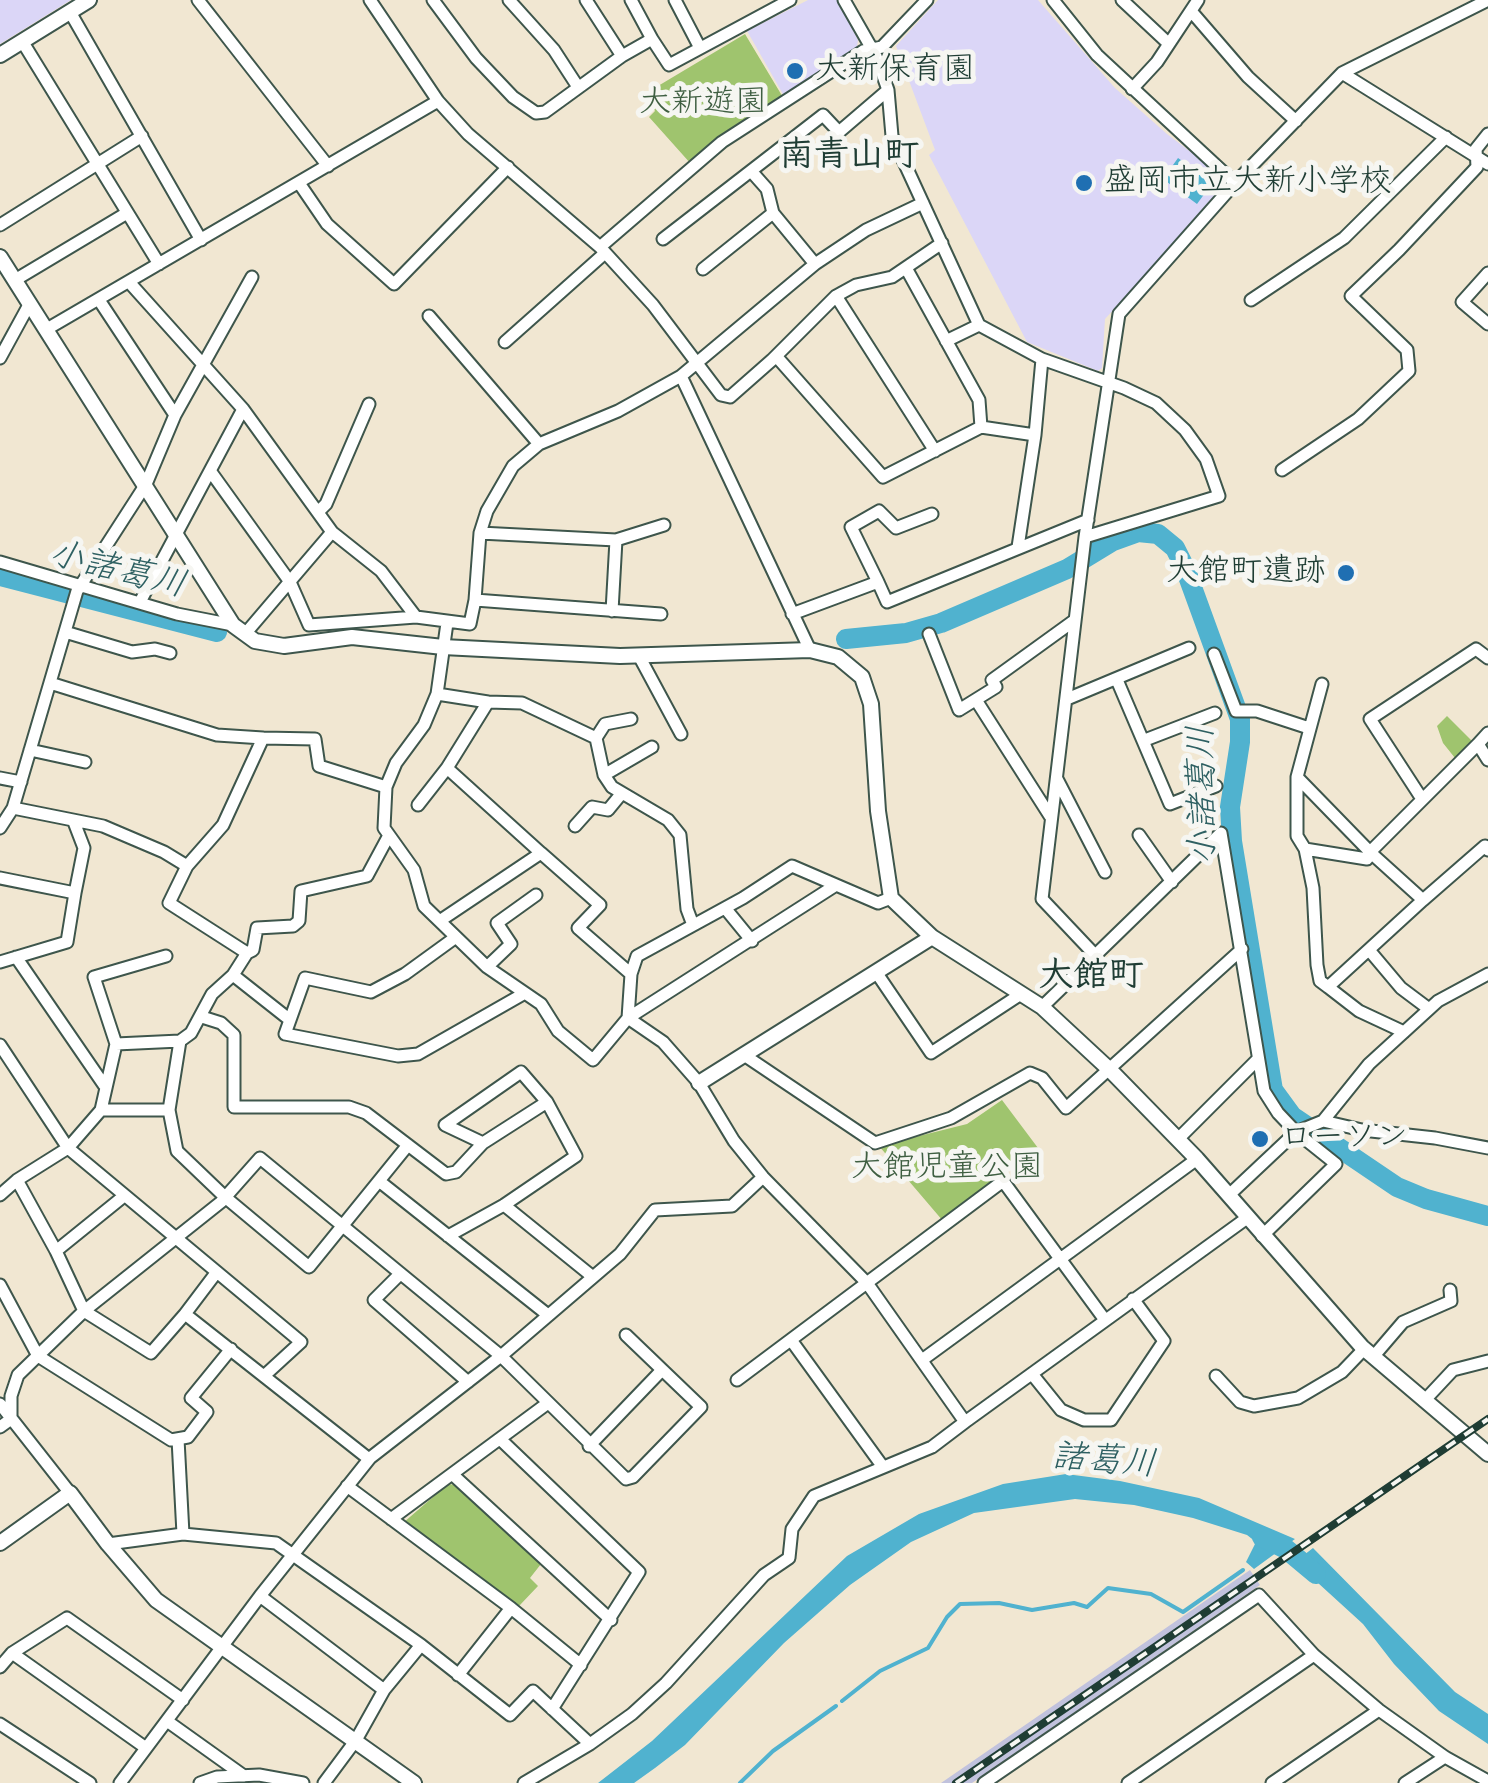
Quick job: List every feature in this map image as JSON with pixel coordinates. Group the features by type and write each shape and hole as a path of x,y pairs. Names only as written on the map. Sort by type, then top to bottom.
{"street":[{"path":"0,54 89,0"},
{"path":"198,0 328,166"},
{"path":"370,0 438,101 468,134 603,250 653,304 721,395 730,397 836,296 856,285 892,277 942,244"},
{"path":"509,0 554,50 578,87"},
{"path":"586,0 622,56"},
{"path":"631,0 669,65 770,5 790,0"},
{"path":"675,0 700,48"},
{"path":"844,0 872,48 888,90 892,136 979,324 1042,359 1156,402 1185,430 1206,459 1220,496 1085,537"},
{"path":"505,342 722,142 872,48 882,47 927,0"},
{"path":"1052,0 1097,55 1235,183"},
{"path":"1122,0 1169,44"},
{"path":"1094,954 1042,899 1074,620 1119,314 1235,183 1342,73 1488,0"},
{"path":"436,1 476,58 512,96 536,112 545,112 652,39"},
{"path":"1132,89 1195,6 1248,77 1296,120"},
{"path":"70,12 201,240"},
{"path":"22,41 159,264"},
{"path":"1342,73 1483,160"},
{"path":"663,239 823,115 839,132 888,90"},
{"path":"48,330 438,101"},
{"path":"1483,160 1476,149 1488,134"},
{"path":"0,225 142,136"},
{"path":"1251,300 1344,238 1446,137"},
{"path":"1282,470 1358,419 1409,372 1407,350 1351,296 1483,160"},
{"path":"298,183 327,224 394,284 508,166"},
{"path":"751,171 767,189 773,213 815,264"},
{"path":"211,472 290,582 309,625 416,618 470,624 480,533 486,512 513,466 539,444 618,411 680,376 815,264 866,230 923,203"},
{"path":"15,280 127,213"},
{"path":"703,270 773,213"},
{"path":"0,257 239,630"},
{"path":"906,268 979,400 980,426"},
{"path":"1488,273 1462,302 1488,324"},
{"path":"0,828 13,808 77,593 146,484 175,415 252,277"},
{"path":"129,282 243,409 332,532 382,571 416,618"},
{"path":"836,296 935,451"},
{"path":"99,300 175,415"},
{"path":"0,358 30,303"},
{"path":"430,316 539,444"},
{"path":"946,341 979,324"},
{"path":"776,356 883,478 980,426 1036,435"},
{"path":"1018,547 1036,435 1042,359"},
{"path":"680,376 810,650"},
{"path":"318,512 326,504 369,404"},
{"path":"140,602 243,409"},
{"path":"932,514 896,528 878,510 851,527 887,602 1088,520"},
{"path":"480,533 616,540 664,525"},
{"path":"239,630 290,582 332,532"},
{"path":"612,611 616,540"},
{"path":"0,562 77,593 140,602 239,630 255,641 284,646 352,636 443,647 639,656 810,650 838,657 862,677 871,704 878,811 891,898 932,937 1042,1007 1110,1070 1197,1159 1369,1353 1488,1454"},
{"path":"792,614 878,582"},
{"path":"475,600 661,614"},
{"path":"929,634 959,710 996,687 992,680 1074,620"},
{"path":"447,623 438,694 386,787 384,828 414,870 424,906 486,967 542,1004 558,1032 593,1060 628,1018 836,885"},
{"path":"66,632 132,652 155,649 170,653"},
{"path":"1067,699 1189,648"},
{"path":"1422,798 1370,719 1476,649 1488,658"},
{"path":"1214,654 1236,711 1258,711 1309,728"},
{"path":"639,656 681,734"},
{"path":"1116,680 1170,804 1216,786"},
{"path":"50,684 217,735 315,738 319,766 386,787"},
{"path":"1322,684 1298,777 1297,836 1306,849 1313,888 1320,980 1359,1011 1404,1032"},
{"path":"438,694 522,703 596,738"},
{"path":"976,700 1050,816"},
{"path":"418,804 488,702"},
{"path":"1145,740 1214,713"},
{"path":"631,718 605,724 596,738 604,775 612,788 668,820 680,835 687,909 693,925"},
{"path":"1306,849 1366,860 1488,733"},
{"path":"247,953 169,903 187,866 223,824 263,738"},
{"path":"1478,744 1488,760"},
{"path":"604,775 652,747"},
{"path":"30,750 85,762"},
{"path":"446,768 600,905 578,928 631,974"},
{"path":"1298,777 1423,900"},
{"path":"0,778 20,782"},
{"path":"1057,779 1105,872"},
{"path":"574,826 592,807 608,810 622,793"},
{"path":"13,808 103,826 129,835 187,866"},
{"path":"0,962 67,942 84,848 74,822"},
{"path":"1042,1007 1221,832 1264,1091 1278,1114 1336,1164 1262,1236"},
{"path":"1139,834 1172,882"},
{"path":"388,837 368,876 301,890 299,922 294,926 257,928 253,950 212,994 202,1017 180,1041 169,1110 177,1150 225,1197 309,1267 408,1145"},
{"path":"1328,987 1485,846 1488,850"},
{"path":"440,920 541,853"},
{"path":"628,1018 631,974 637,956 792,866 878,904 891,898"},
{"path":"0,878 75,894"},
{"path":"486,967 511,944 497,923 536,896"},
{"path":"725,908 752,941"},
{"path":"456,937 405,974 371,992 305,978 285,1034 377,1054 418,1054 525,993"},
{"path":"698,1083 932,937"},
{"path":"744,1056 875,1143 951,1118 1030,1074 1042,1078 1066,1108 1242,948"},
{"path":"1369,950 1401,988 1429,1009"},
{"path":"16,956 106,1087"},
{"path":"1,1192 68,1148 101,1110 116,1044 94,977 166,956"},
{"path":"876,972 931,1053 1022,994"},
{"path":"233,974 290,1020"},
{"path":"1230,1196 1296,1132 1322,1121 1368,1064 1429,1009 1488,974"},
{"path":"202,1017 221,1023 234,1035 234,1107 349,1107 366,1113 446,1174 456,1172 483,1143 546,1102"},
{"path":"628,1018 662,1042 698,1083 734,1141 763,1178 867,1283 966,1422"},
{"path":"116,1044 180,1041"},
{"path":"0,1045 68,1148 301,1342 265,1375"},
{"path":"1178,1139 1258,1059"},
{"path":"448,1236 504,1206 576,1156 546,1102 521,1072 444,1125 483,1143"},
{"path":"101,1110 169,1110"},
{"path":"1322,1121 1488,1148"},
{"path":"6,1423 18,1375 84,1310 225,1197 260,1158 501,1356 626,1480 701,1407 626,1336"},
{"path":"922,1360 1197,1159"},
{"path":"120,1783 369,1459 594,1277 620,1254 655,1210 732,1206 763,1178"},
{"path":"17,1180 84,1310 151,1353 216,1272"},
{"path":"379,1180 548,1316"},
{"path":"737,1380 1003,1181 1106,1320"},
{"path":"56,1251 124,1196"},
{"path":"504,1206 594,1277"},
{"path":"524,1783 590,1744 666,1683 764,1575 789,1558 792,1529 814,1496 932,1446 1247,1218"},
{"path":"398,1275 374,1300 468,1382"},
{"path":"0,1285 38,1356 171,1440 188,1438 207,1412 192,1398 231,1349"},
{"path":"1216,1376 1240,1402 1254,1406 1298,1398 1369,1353 1403,1322 1451,1301 1450,1290"},
{"path":"1032,1374 1061,1410 1084,1420 1112,1420 1164,1341 1134,1299"},
{"path":"185,1314 369,1459"},
{"path":"790,1340 883,1467"},
{"path":"1424,1401 1454,1370 1488,1361"},
{"path":"590,1446 662,1370"},
{"path":"391,1518 548,1403"},
{"path":"0,1404 6,1423 70,1493 156,1600 414,1783"},
{"path":"178,1439 184,1534"},
{"path":"500,1439 639,1572 552,1709"},
{"path":"452,1474 611,1620"},
{"path":"347,1486 581,1665"},
{"path":"0,1543 70,1493"},
{"path":"108,1544 184,1534 276,1544 420,1646 510,1716 533,1691 590,1744"},
{"path":"984,1783 1003,1778 1258,1595 1314,1655 1379,1710 1445,1757 1488,1781"},
{"path":"260,1596 384,1690"},
{"path":"458,1675 511,1608"},
{"path":"0,1668 12,1653 68,1618 183,1700"},
{"path":"324,1783 356,1740 384,1690 420,1646"},
{"path":"12,1653 146,1748"},
{"path":"1128,1783 1314,1655"},
{"path":"1272,1783 1379,1710"},
{"path":"167,1721 244,1776"},
{"path":"0,1724 90,1783"},
{"path":"1405,1783 1445,1757"},
{"path":"200,1783 217,1777 244,1776 303,1783"}],"shaded area":[{"path":"0,0 71,0 0,44"},
{"name":"大新保育園","path":"808,0 838,0 858,40 857,47 784,96 747,31"},
{"name":"盛岡市立大新小学校","path":"938,0 1038,0 1115,88 1225,178 1225,188 1105,319 1102,368 1098,371 1027,342 929,155 935,150 896,46"},
{"path":"1250,1570 1260,1585 972,1783 941,1783"}],"green space":[{"name":"大新遊園","path":"745,34 784,99 691,164 649,117 655,111 650,101 658,86"},
{"path":"1447,716 1473,742 1455,758 1443,743 1437,726"},
{"name":"大館児童公園","path":"1002,1100 1038,1148 943,1221 879,1146 967,1124"},
{"path":"448,1484 457,1485 541,1564 530,1578 538,1586 520,1605 516,1607 403,1523"}],"water":[{"path":"1178,158 1213,182 1197,204 1163,179"},
{"path":"1066,1474 1199,1498 1295,1539 1254,1569 1246,1562 1256,1542 1247,1535 1134,1505 1075,1499 974,1513 911,1542 850,1585 784,1643 685,1745 655,1768 634,1783 598,1783 652,1741 847,1556 919,1514 1003,1484"},
{"path":"1313,1548 1455,1692 1488,1714 1488,1744 1439,1711 1363,1624 1295,1562"}],"waterway":[{"name":"小諸葛川","path":"846,639 906,633 941,623 1067,569 1113,541 1138,532 1158,534 1175,548 1240,719 1230,807 1232,841 1273,1090 1292,1116 1397,1187 1488,1216"},
{"name":"小諸葛川","path":"0,576 217,632"},
{"name":"諸葛川","path":"1262,1537 1286,1549 1316,1574"},
{"path":"842,1701 880,1671 928,1648 960,1604 999,1603 1032,1610 1074,1603 1087,1607 1108,1588 1151,1594 1183,1612 1243,1570"},
{"path":"740,1783 773,1751 836,1706"}],"railway":[{"path":"956,1783 1488,1419"}],"place":[{"name":"大新保育園","path":"795,71"},
{"name":"盛岡市立大新小学校","path":"1084,183"},
{"name":"大館町遺跡","path":"1346,573"},
{"name":"ローソン","path":"1260,1139"}],"district":[{"name":"南青山町","path":"849,158"},
{"name":"大館町","path":"1091,978"}]}
